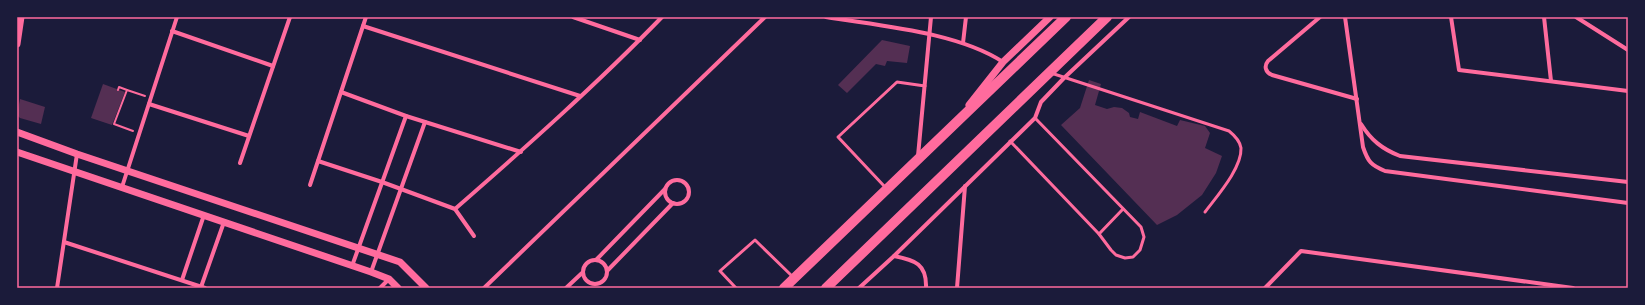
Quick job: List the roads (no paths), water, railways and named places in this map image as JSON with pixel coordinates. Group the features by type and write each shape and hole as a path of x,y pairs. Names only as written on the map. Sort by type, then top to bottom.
{"main road":[{"path":"784,288 1066,17"},
{"path":"826,288 1107,17"}],"street":[{"path":"17,44 21,17"},
{"path":"122,187 177,17"},
{"path":"240,163 290,17"},
{"path":"310,185 366,17"},
{"path":"573,17 640,40"},
{"path":"455,209 521,152 640,40 662,17"},
{"path":"484,288 765,17"},
{"path":"826,17 929,34 963,43 990,53 1003,62"},
{"path":"918,160 930,17"},
{"path":"963,43 966,17"},
{"path":"956,122 1003,62 1050,17"},
{"path":"859,288 894,256 964,185 1035,118 1041,102 1128,17"},
{"path":"1320,17 1268,61 1265,64 1265,69 1272,75 1357,99"},
{"path":"1346,17 1363,147 1367,160 1375,167 1385,171 1628,203"},
{"path":"1451,17 1459,70 1628,91"},
{"path":"1544,17 1551,81"},
{"path":"1576,17 1628,50"},
{"path":"364,26 580,96"},
{"path":"172,32 273,66"},
{"path":"341,92 406,116 521,152"},
{"path":"149,104 249,136"},
{"path":"352,266 406,116"},
{"path":"371,272 425,122"},
{"path":"1359,122 1367,134 1381,147 1400,156 1628,182"},
{"path":"17,132 127,171 400,262 426,288"},
{"path":"17,152 371,272 389,279 398,288"},
{"path":"57,288 73,171 77,154"},
{"path":"318,162 401,188 455,209 474,236"},
{"path":"596,260 672,180 678,179 684,181 688,185 688,197 679,204 673,203 668,200 665,189"},
{"path":"957,288 964,185"},
{"path":"607,271 673,203"},
{"path":"182,280 204,216"},
{"path":"64,242 203,287 224,222"},
{"path":"1265,288 1301,251 1573,288"},
{"path":"894,256 907,258 920,264 926,277 926,288"},
{"path":"566,288 582,273 586,263 590,260 601,262 607,271 606,277 598,284 592,284 586,280 582,273"},
{"path":"380,288 389,279"},
{"path":"588,288 592,284"}],"lane":[{"path":"1049,73 1229,131 1236,137 1241,147 1239,164 1205,212"},
{"path":"887,189 838,136 897,82 925,86"},
{"path":"1010,141 1099,234 1116,255 1125,258 1133,257 1140,250 1144,236 1141,226 1035,118"},
{"path":"1099,234 1123,209"},
{"path":"736,288 720,271 755,240 794,279"}]}
